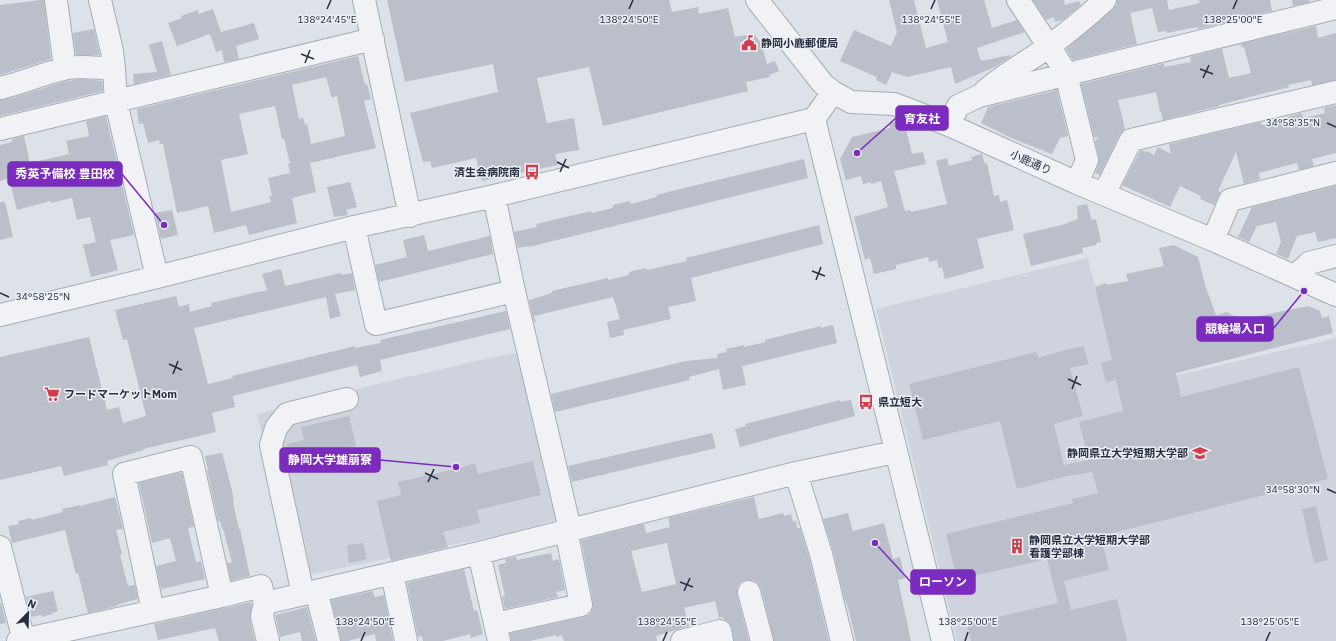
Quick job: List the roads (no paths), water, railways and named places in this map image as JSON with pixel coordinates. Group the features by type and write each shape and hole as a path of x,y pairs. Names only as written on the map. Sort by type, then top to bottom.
{"street":[{"path":"56,0 65,68"},
{"path":"100,0 112,51 116,102 157,277"},
{"path":"364,0 410,216"},
{"name":"小鹿通り","path":"757,0 814,75 833,92 851,102 894,104 949,125 1077,183 1213,240 1336,295"},
{"path":"1018,0 1066,74 1087,160 1077,183"},
{"path":"979,96 994,83 1048,46 1105,0"},
{"path":"949,125 958,106 979,96 1336,8"},
{"path":"0,129 372,39"},
{"path":"0,88 20,84 65,68 94,67 114,69"},
{"path":"0,315 354,228 410,216 814,119 833,92"},
{"path":"1104,194 1131,140 1336,92"},
{"path":"814,119 942,641"},
{"path":"1213,240 1230,200 1336,172"},
{"path":"479,553 497,632 581,605 568,530 494,196"},
{"path":"354,228 376,324 514,291"},
{"path":"1295,276 1309,262 1336,256"},
{"path":"328,641 309,592 271,445 276,428 287,414 347,399"},
{"path":"265,603 479,553 796,473 895,452"},
{"path":"153,611 124,474 191,458 222,596"},
{"path":"796,473 821,554 842,641"},
{"path":"0,547 22,641 261,586 265,603 262,616 268,641"},
{"path":"392,573 406,641"},
{"path":"749,592 762,641"},
{"path":"682,641 720,631 722,641"}],"place":[{"name":"静岡小鹿郵便局","path":"749,43"},
{"name":"育友社","path":"857,153"},
{"name":"済生会病院南","path":"532,172"},
{"name":"秀英予備校 豊田校","path":"164,225"},
{"name":"競輪場入口","path":"1304,291"},
{"name":"フードマーケットMom","path":"52,394"},
{"name":"県立短大","path":"866,402"},
{"name":"静岡県立大学短期大学部","path":"1200,453"},
{"name":"静岡大学雄萠寮","path":"456,467"},
{"name":"ローソン","path":"875,543"},
{"name":"静岡県立大学短期大学部 看護学部棟","path":"1017,546"}]}
